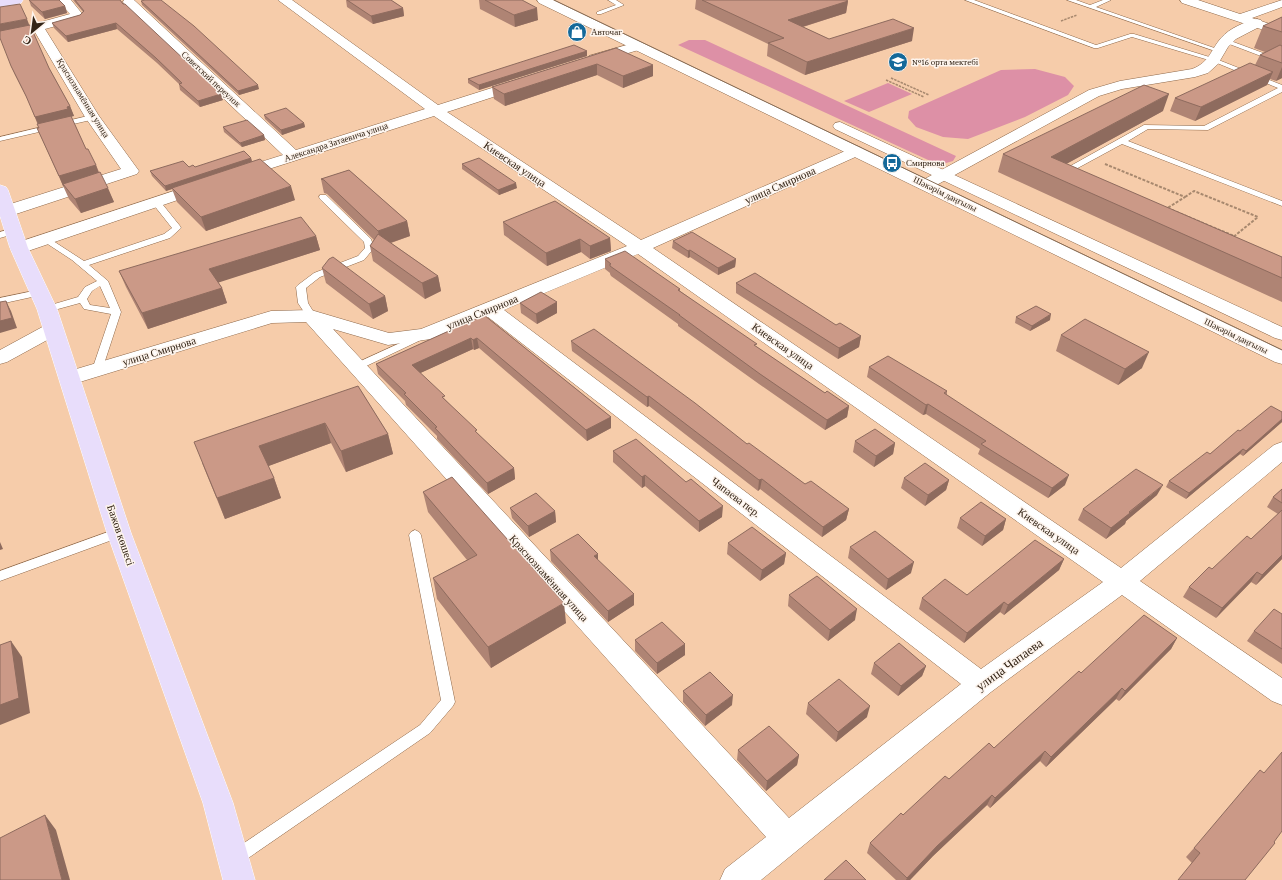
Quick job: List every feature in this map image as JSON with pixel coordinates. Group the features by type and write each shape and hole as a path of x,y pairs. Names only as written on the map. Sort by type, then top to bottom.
{"main road":[{"path":"0,4 17,0"},
{"name":"Бажов көшесі","path":"8,223 46,310 70,378 119,533 218,803 237,869"}],"street":[{"name":"Краснознамённая улица","path":"8,223 132,171 92,117 36,30 38,27 78,16 64,0"},
{"name":"Киевская улица","path":"284,0 436,111 640,247 1282,693"},
{"name":"Шәкәрім даңғылы","path":"543,0 1282,358"},
{"path":"1186,0 1282,32"},
{"name":"Советский переулок","path":"129,2 293,156"},
{"path":"1241,18 1282,3"},
{"path":"586,6 683,53"},
{"path":"925,184 943,176 1094,93 1120,85 1195,73 1206,69 1231,36 1257,23"},
{"path":"577,65 655,39"},
{"name":"Александра Затаевича улица","path":"8,223 44,239 293,156 533,79"},
{"name":"Шәкәрім даңғылы","path":"826,120 1282,334"},
{"name":"улица Смирнова","path":"70,378 271,317 311,316 388,339 424,335 640,247 876,144"},
{"name":"Чапаева пер.","path":"490,309 981,684"},
{"path":"0,358 46,310"},
{"name":"Краснознамённая улица","path":"311,316 788,839"},
{"name":"улица Чапаева","path":"736,880 981,684 1122,581 1282,450"}],"lane":[{"path":"598,13 621,5 611,0"},
{"path":"968,0 1096,47 1132,35 1282,62"},
{"path":"1070,0 1220,51 1281,89"},
{"path":"1092,8 1108,0"},
{"path":"1065,178 1058,174 1147,127 1205,128 1281,89"},
{"path":"0,139 92,117"},
{"path":"1122,141 1282,204"},
{"path":"311,316 302,303 301,286 317,275 361,258 370,248 368,241 323,198"},
{"path":"82,264 167,236 177,228 156,202"},
{"path":"44,239 75,258 103,281 116,312 97,370"},
{"path":"0,301 46,310 82,299 88,289 103,281"},
{"path":"82,299 86,307 116,312"},
{"path":"356,367 424,335"},
{"path":"0,576 119,533"},
{"path":"237,869 424,729 448,702 415,535"}],"path":[{"path":"1044,28 1092,8"},
{"path":"891,78 929,95"},
{"path":"886,80 924,97"},
{"path":"1090,158 1185,197"},
{"path":"1162,211 1194,191 1258,217 1228,241"},
{"path":"1167,208 1234,236"}],"shaded area":[{"path":"689,40 705,40 956,156 953,161 939,165 678,45"},
{"path":"1035,69 1065,77 1074,86 1068,95 1025,117 968,139 943,137 916,127 908,118 909,111 1001,70"},
{"path":"888,83 912,94 869,112 844,101"}],"building":[{"path":"29,0 59,0 65,6 42,12"},
{"path":"75,0 120,0 221,94 198,101 179,84 182,83 156,58 116,23 66,36 52,23 80,15 84,11"},
{"path":"161,0 194,26 258,85 238,91 141,1"},
{"path":"347,0 391,0 403,8 371,16"},
{"path":"485,0 522,0 537,8 514,15"},
{"path":"702,0 846,0 848,1 788,20 829,39 893,19 914,28 807,62 768,43 784,38"},
{"path":"20,4 27,19 0,24 0,7"},
{"path":"1282,17 1282,32 1263,26"},
{"path":"30,25 49,68 70,106 67,107 68,109 35,117 11,66 0,38 0,31"},
{"path":"574,45 587,51 479,85 468,79"},
{"path":"1280,45 1282,46 1282,63 1260,55"},
{"path":"616,48 653,65 623,76 597,64 504,94 492,87"},
{"path":"1250,63 1273,72 1201,107 1175,98"},
{"path":"1144,85 1169,94 1051,157 1282,257 1282,278 1003,154"},
{"path":"286,108 304,123 281,130 264,115"},
{"path":"71,116 86,149 88,149 96,165 59,176 37,128 39,128 37,124"},
{"path":"247,120 264,135 240,143 223,127"},
{"path":"244,151 251,158 165,186 150,171 183,161 189,167 193,165 195,167"},
{"path":"479,158 516,183 498,190 462,164"},
{"path":"260,159 291,186 201,217 172,188"},
{"path":"349,170 407,221 378,231 324,180 321,179"},
{"path":"100,172 108,188 75,199 63,184"},
{"path":"555,201 610,238 590,246 580,239 546,253 503,222"},
{"path":"301,217 316,236 209,269 222,288 142,313 119,271"},
{"path":"692,232 736,259 718,268 673,241"},
{"path":"378,234 438,276 422,283 370,246"},
{"path":"625,251 680,289 678,290 757,344 754,345 825,393 827,391 849,406 827,420 760,374 610,266 611,264 605,259"},
{"path":"333,257 385,296 369,304 322,268 329,259"},
{"path":"755,273 836,325 840,323 861,336 839,348 736,283"},
{"path":"541,292 557,302 536,314 520,303"},
{"path":"6,301 12,318 0,321 0,302"},
{"path":"1036,306 1051,314 1032,326 1016,317"},
{"path":"484,315 611,417 586,430 477,338 473,340 471,338 412,365 445,396 442,397 477,430 475,431 514,468 487,483 435,428 437,427 404,394 406,393 376,364"},
{"path":"1085,319 1149,352 1125,369 1061,335"},
{"path":"594,329 695,403 747,444 749,443 805,484 811,481 849,509 823,527 762,479 759,480 649,396 647,397 571,341"},
{"path":"888,356 947,391 944,393 1069,475 1052,488 981,444 986,441 928,404 926,405 869,367"},
{"path":"358,386 388,434 341,451 325,423 259,446 274,478 217,498 194,442"},
{"path":"1271,406 1282,412 1282,419 1246,451 1243,449 1189,493 1169,481 1207,452 1210,454 1238,430 1240,431"},
{"path":"875,429 895,443 876,456 855,441"},
{"path":"636,439 686,482 691,479 723,506 699,521 645,475 642,477 613,451"},
{"path":"925,463 949,480 928,495 904,478"},
{"path":"1136,469 1163,485 1111,528 1083,509"},
{"path":"452,477 564,603 488,647 433,578 477,555 423,492"},
{"path":"1282,489 1282,503 1273,497"},
{"path":"536,493 555,511 528,526 510,508"},
{"path":"981,502 1006,519 985,536 960,518"},
{"path":"1282,510 1282,555 1262,575 1257,572 1222,608 1189,587 1209,567 1212,569 1247,536 1251,539"},
{"path":"752,527 786,553 762,570 728,543"},
{"path":"875,531 914,562 888,579 850,547"},
{"path":"578,534 598,554 594,556 634,594 608,611 550,550"},
{"path":"1035,540 1064,559 1008,605 1004,602 967,633 922,598 945,579 967,595"},
{"path":"817,576 857,609 830,630 789,595"},
{"path":"1274,609 1282,614 1282,649 1254,631"},
{"path":"1144,615 1177,638 1125,691 1122,688 1051,757 1045,751 995,798 992,795 937,846 907,878 870,843 901,813 903,815 945,776 949,779 989,743 994,748 1079,671 1081,673"},
{"path":"662,622 685,644 657,663 635,640"},
{"path":"11,641 19,698 0,705 0,645"},
{"path":"899,643 926,666 901,686 874,663"},
{"path":"710,672 733,695 706,715 683,691"},
{"path":"839,679 870,706 838,732 808,703"},
{"path":"769,726 799,755 767,781 738,750"},
{"path":"1282,752 1282,831 1274,842 1275,843 1245,880 1178,880 1200,853 1194,848 1260,770 1264,773"},
{"path":"45,815 62,880 0,880 0,838"},
{"path":"846,860 866,880 824,880"}],"tram line":[{"path":"554,0 1282,350"}],"place":[{"name":"Авточаг","path":"577,32"},
{"name":"№16 орта мектебі","path":"898,62"},
{"name":"Смирнова","path":"892,163"}]}
